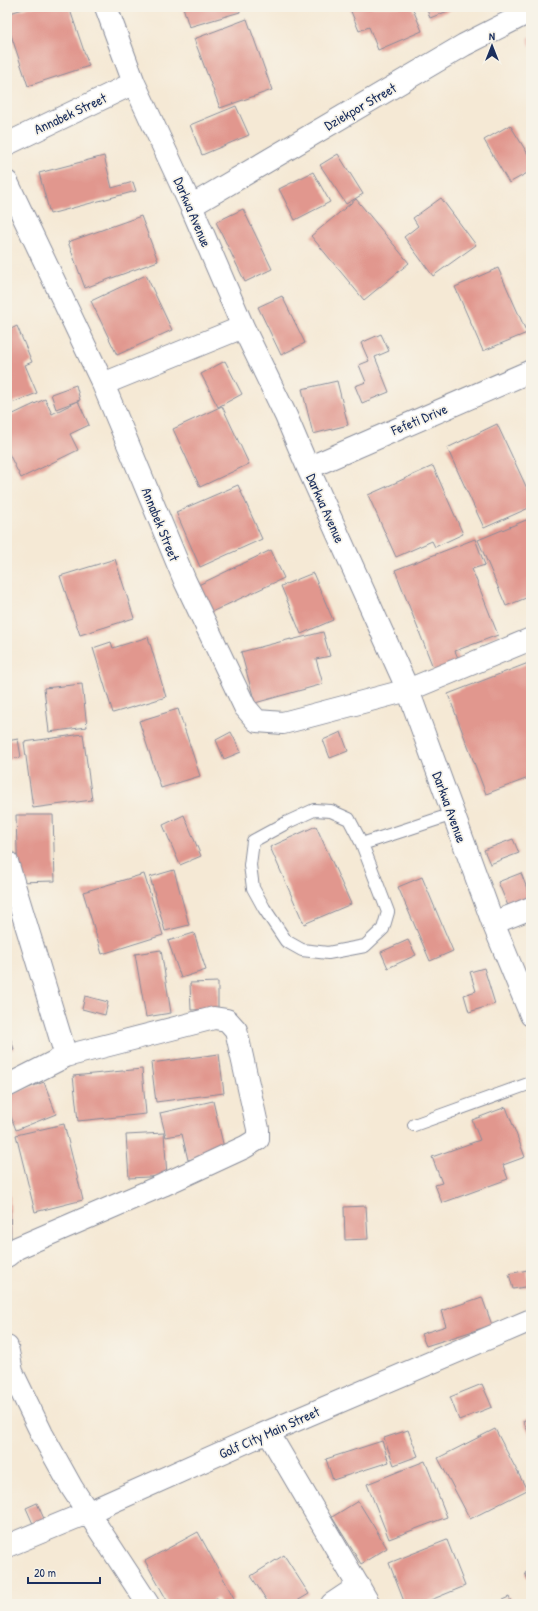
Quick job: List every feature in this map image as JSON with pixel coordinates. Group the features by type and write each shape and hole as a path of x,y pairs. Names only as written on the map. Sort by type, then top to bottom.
{"street":[{"name":"Darkwa Avenue","path":"106,7 134,83 191,206 243,327 286,416 408,690 493,923 531,1014"},
{"name":"Dziekpor Street","path":"191,206 464,45 531,10"},
{"name":"Annabek Street","path":"7,144 134,83"},
{"name":"Annabek Street","path":"7,182 103,384 185,581 245,707 257,721 283,723 408,690"},
{"path":"103,384 243,327"},
{"name":"Fefeti Drive","path":"308,468 531,371"},
{"path":"408,690 531,639"},
{"path":"7,862 66,1056"},
{"path":"493,923 531,908"},
{"path":"7,1086 66,1056 214,1018 227,1020 236,1030 258,1129 258,1139 245,1147 163,1186 17,1248 7,1256"},
{"name":"Golf City Main Street","path":"7,1546 89,1512 268,1432 531,1320"},
{"path":"7,1347 9,1373 42,1434 72,1488 148,1604"},
{"path":"268,1432 364,1595 332,1604"}],"lane":[{"path":"314,810 331,811 349,819 362,844 388,912 383,929 365,946 328,953 302,950 286,941 264,908 253,888 250,865 253,841 314,810"},
{"path":"362,844 453,814"},
{"path":"414,1125 531,1083"}],"building":[{"path":"29,7 69,7 89,66 28,86 7,23 7,14"},
{"path":"183,7 239,7 240,12 189,27"},
{"path":"356,7 412,7 422,31 378,50 369,27 359,31 350,9"},
{"path":"426,7 458,7 430,18"},
{"path":"247,19 272,90 220,108 194,39"},
{"path":"531,36 531,48 527,38"},
{"path":"236,106 249,135 202,155 190,125"},
{"path":"510,125 531,159 531,171 509,183 484,140"},
{"path":"338,154 363,194 346,204 320,165"},
{"path":"104,156 112,188 133,182 136,191 50,214 39,173"},
{"path":"313,172 330,202 295,220 279,189"},
{"path":"441,198 476,245 433,276 404,237 418,226 413,218"},
{"path":"356,199 409,263 364,300 311,236"},
{"path":"243,209 272,269 245,282 216,222"},
{"path":"141,216 158,261 85,288 68,242"},
{"path":"498,268 527,333 483,351 455,287"},
{"path":"146,275 172,330 117,355 91,301"},
{"path":"282,296 305,343 281,355 258,307"},
{"path":"17,326 32,362 25,365 37,393 7,405 7,331"},
{"path":"381,334 389,351 375,357 389,392 362,403 355,386 366,382 359,365 369,361 361,343"},
{"path":"225,361 242,394 218,407 201,374"},
{"path":"337,381 348,425 313,434 302,389"},
{"path":"76,385 80,400 56,409 51,394"},
{"path":"45,399 52,414 78,401 89,425 70,434 78,450 21,478 7,450 7,417"},
{"path":"222,406 249,464 200,487 173,429"},
{"path":"497,424 531,497 531,507 484,528 447,448"},
{"path":"433,466 463,534 435,547 432,541 396,557 368,495"},
{"path":"238,485 262,539 200,567 176,512"},
{"path":"531,518 531,596 506,606 478,540"},
{"path":"475,539 485,565 472,569 498,635 455,651 461,665 436,675 395,570"},
{"path":"271,550 284,578 205,615 192,588"},
{"path":"115,559 134,618 80,635 60,576"},
{"path":"313,573 333,620 301,634 281,586"},
{"path":"323,632 330,656 316,659 323,684 255,703 241,652"},
{"path":"148,637 166,697 113,713 93,648 111,642 113,648"},
{"path":"531,662 531,777 486,794 448,694"},
{"path":"82,684 87,727 49,732 44,688"},
{"path":"178,709 200,776 161,788 139,721"},
{"path":"231,732 241,752 224,759 216,740"},
{"path":"341,732 348,751 330,758 323,740"},
{"path":"83,734 92,800 33,808 24,742"},
{"path":"18,739 21,757 7,760 7,741"},
{"path":"16,815 53,815 55,881 18,882"},
{"path":"184,815 201,856 180,865 163,825"},
{"path":"316,826 351,904 304,924 270,847"},
{"path":"513,839 519,853 490,864 484,850"},
{"path":"174,870 189,925 165,931 150,877"},
{"path":"521,873 531,899 511,913 498,882"},
{"path":"144,874 163,935 102,954 83,892"},
{"path":"422,877 453,951 430,961 398,887"},
{"path":"194,933 206,970 181,978 168,941"},
{"path":"408,940 416,955 388,968 381,952"},
{"path":"161,950 171,1013 146,1017 135,954"},
{"path":"484,968 495,1004 469,1012 464,995 476,991 470,972"},
{"path":"218,982 218,1009 191,1010 190,983"},
{"path":"85,996 108,1002 105,1015 82,1009"},
{"path":"7,1029 14,1049 7,1051"},
{"path":"219,1054 224,1093 156,1102 151,1063"},
{"path":"142,1069 146,1114 78,1121 73,1076"},
{"path":"44,1082 56,1114 16,1130 7,1106 7,1096"},
{"path":"213,1101 225,1152 188,1160 182,1134 166,1137 160,1113"},
{"path":"506,1107 525,1157 503,1165 508,1179 442,1203 435,1185 442,1183 432,1157 480,1140 472,1120"},
{"path":"64,1124 83,1200 35,1212 16,1135"},
{"path":"164,1133 167,1176 129,1178 126,1135"},
{"path":"7,1176 9,1176 11,1237 7,1237"},
{"path":"366,1206 368,1239 345,1240 344,1207"},
{"path":"527,1270 530,1286 513,1289 509,1274"},
{"path":"482,1297 492,1325 426,1346 421,1334 446,1326 441,1311"},
{"path":"482,1384 492,1407 459,1420 450,1397"},
{"path":"531,1417 531,1437 523,1421"},
{"path":"495,1429 527,1490 470,1519 438,1458"},
{"path":"408,1430 418,1456 394,1465 384,1438"},
{"path":"382,1441 389,1462 333,1480 326,1459"},
{"path":"425,1461 447,1517 389,1539 367,1484"},
{"path":"358,1501 387,1548 361,1564 332,1517"},
{"path":"37,1503 45,1521 34,1526 26,1508"},
{"path":"198,1532 235,1600 227,1604 221,1604 217,1598 206,1604 169,1604 145,1561"},
{"path":"447,1540 465,1586 421,1604 405,1604 389,1563"},
{"path":"284,1555 309,1594 292,1604 269,1604 251,1576"},
{"path":"531,1570 531,1586 525,1573"},
{"path":"509,1597 512,1604 493,1604"}]}
